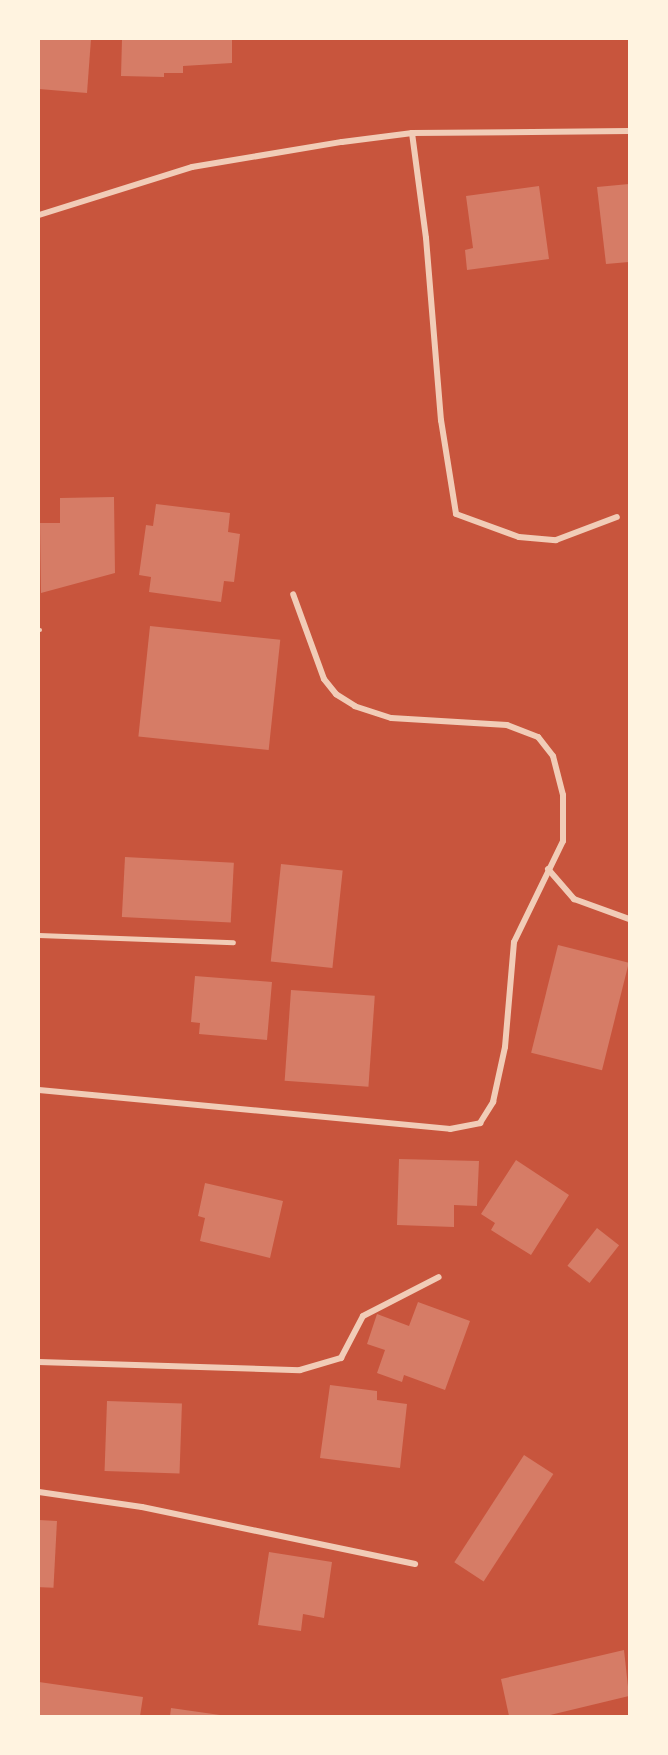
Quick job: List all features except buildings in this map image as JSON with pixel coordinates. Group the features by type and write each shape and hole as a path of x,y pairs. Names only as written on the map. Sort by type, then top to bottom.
{"street":[{"path":"39,215 192,167 412,133 629,131"},
{"path":"412,133 426,238 441,420 456,514 519,537 556,540 617,517"},
{"path":"39,1090 450,1129 480,1123 500,1085 513,942 563,840 565,820 559,772 553,756 538,737 507,724 391,718 355,706 336,694 324,679 293,594"},
{"path":"548,869 574,900 629,919"},
{"path":"39,1362 277,1369 316,1366 341,1358 363,1316 439,1277"},
{"path":"39,1492 142,1507 415,1564"}],"lane":[{"path":"39,936 233,942"}]}
